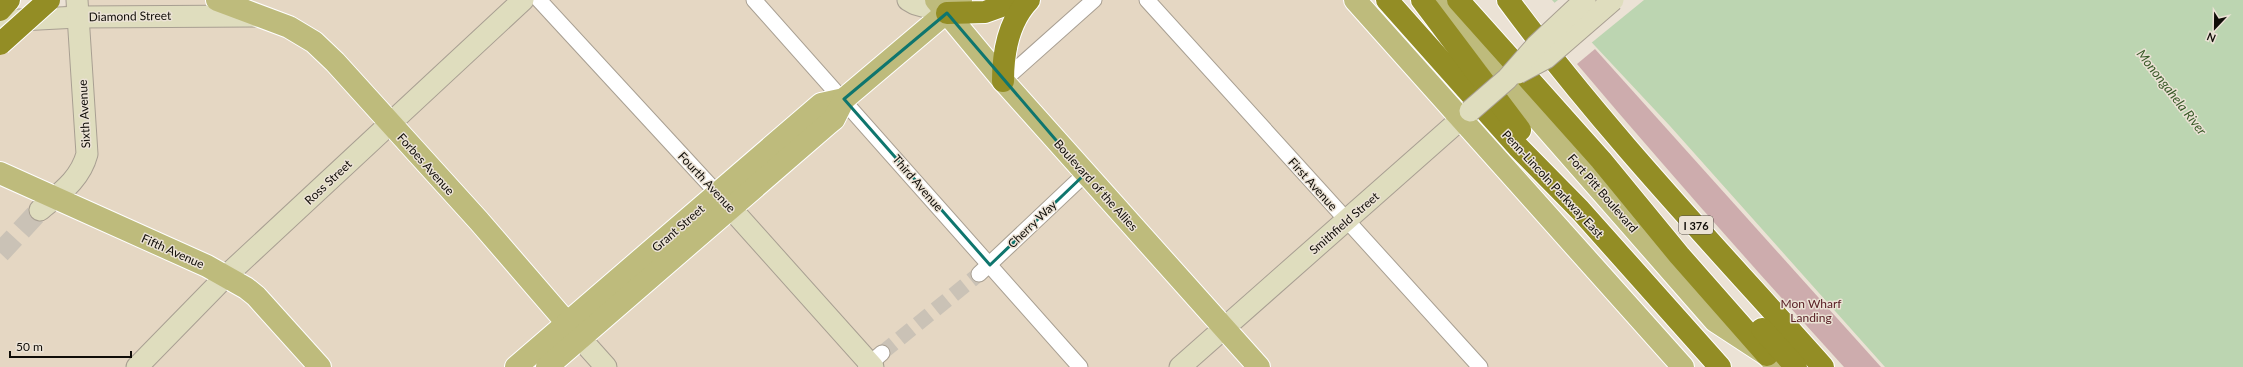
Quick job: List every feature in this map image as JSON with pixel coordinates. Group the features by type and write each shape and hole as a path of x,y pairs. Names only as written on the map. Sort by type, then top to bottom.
{"highway":[{"path":"0,10 9,0"},
{"path":"0,44 49,0"},
{"path":"947,3 985,12 1018,0"},
{"path":"1003,81 1004,54 1009,35 1016,19 1029,0"},
{"name":"Penn-Lincoln Parkway East","path":"1387,0 1518,147 1580,210 1720,367"},
{"path":"1422,0 1580,210"},
{"path":"1458,0 1601,160 1769,363"},
{"path":"1499,0 1536,38"},
{"name":"I 376","path":"1508,0 1570,81 1620,140 1823,367"},
{"path":"1601,160 1689,247 1796,367"}],"main road":[{"name":"Forbes Avenue","path":"217,0 289,27 314,42 479,221 606,367"},
{"name":"Ross Street","path":"137,367 226,276 523,0"},
{"path":"908,0 915,4 947,3"},
{"path":"1355,0 1466,115 1683,367"},
{"name":"Fort Pitt Boulevard","path":"1447,0 1523,102 1715,321 1769,363"},
{"name":"Smithfield Street","path":"1180,367 1507,79 1536,46 1586,0"},
{"name":"Smithfield Street","path":"1507,79 1546,58 1612,0"},
{"name":"Grant Street","path":"516,367 574,331 725,201 821,104 844,99 947,3"},
{"name":"Boulevard of the Allies","path":"947,3 1003,81 1259,367"},
{"name":"Diamond Street","path":"0,21 77,8 260,16"},
{"name":"Sixth Avenue","path":"47,204 72,184 78,176 87,154 77,8"},
{"name":"Fifth Avenue","path":"0,173 47,204 226,276 256,296 320,367"},
{"name":"Fourth Avenue","path":"725,201 873,363"},
{"name":"Grant Street","path":"547,367 574,331"}],"street":[{"name":"Fourth Avenue","path":"539,0 725,201"},
{"name":"Third Avenue","path":"754,0 844,99 984,270 1080,367"},
{"path":"1003,81 1094,0"},
{"name":"First Avenue","path":"1147,0 1480,367"},
{"name":"Cherry Way","path":"984,270 1085,174"}],"highlighted area":[{"path":"947,13 1085,174 990,265 844,99"}],"shaded area":[{"path":"70,0 1361,0 1690,367 0,367 0,54 28,28 43,28"}],"green space":[{"name":"Mon Wharf Landing","path":"1595,49 1881,367 1844,367 1776,292 1577,64"}],"water":[{"name":"Monongahela River","path":"1552,0 2243,0 2243,367 1885,367 1670,126"}],"pier":[{"path":"1558,0 1644,0 1590,44 1553,4"}],"tunnel":[{"path":"0,253 40,210"},
{"path":"882,353 979,274"}]}
